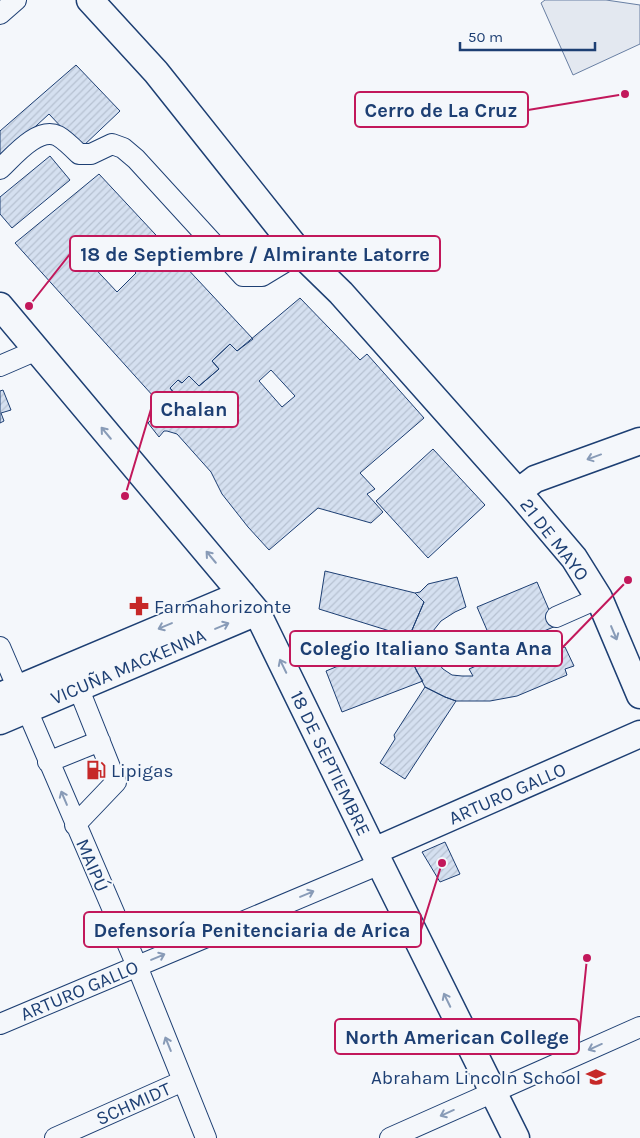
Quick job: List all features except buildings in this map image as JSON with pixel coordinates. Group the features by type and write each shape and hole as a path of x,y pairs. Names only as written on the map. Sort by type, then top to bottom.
{"main road":[{"name":"21 DE MAYO","path":"90,0 156,72 300,253 341,294 518,492 574,558 599,598 640,695"},
{"name":"18 DE SEPTIEMBRE","path":"0,306 249,603 516,1138"},
{"path":"518,492 535,479 640,441"},
{"name":"VICUÑA MACKENNA","path":"14,698 78,688 249,603"},
{"name":"VICUÑA MACKENNA","path":"0,721 14,698 249,603"},
{"name":"ARTURO GALLO","path":"377,858 640,734"}],"street":[{"path":"0,14 16,0"},
{"path":"0,169 31,141 46,134 58,136 79,154 90,154 112,144 123,148 136,159 243,276 262,276 300,253"},
{"path":"0,366 37,350"},
{"path":"556,617 599,598"},
{"name":"MAIPÚ","path":"0,647 14,698 48,762 137,966 206,1138"},
{"path":"75,825 116,782 78,688"},
{"path":"48,762 100,741"},
{"name":"ARTURO GALLO","path":"0,1024 137,966 377,858"},
{"path":"390,1138 640,1027"},
{"name":"SCHMIDT","path":"54,1138 183,1081"}],"shaded area":[{"path":"545,0 606,0 640,5 640,44 573,75 541,3"}],"place":[{"name":"Cerro de La Cruz","path":"625,94"},
{"name":"18 de Septiembre / Almirante Latorre","path":"29,306"},
{"name":"Chalan","path":"125,496"},
{"name":"Colegio Italiano Santa Ana","path":"628,580"},
{"name":"Farmahorizonte","path":"139,606"},
{"name":"Lipigas","path":"96,770"},
{"name":"Defensoría Penitenciaria de Arica","path":"442,863"},
{"name":"North American College","path":"587,958"},
{"name":"Abraham Lincoln School","path":"596,1077"}]}
